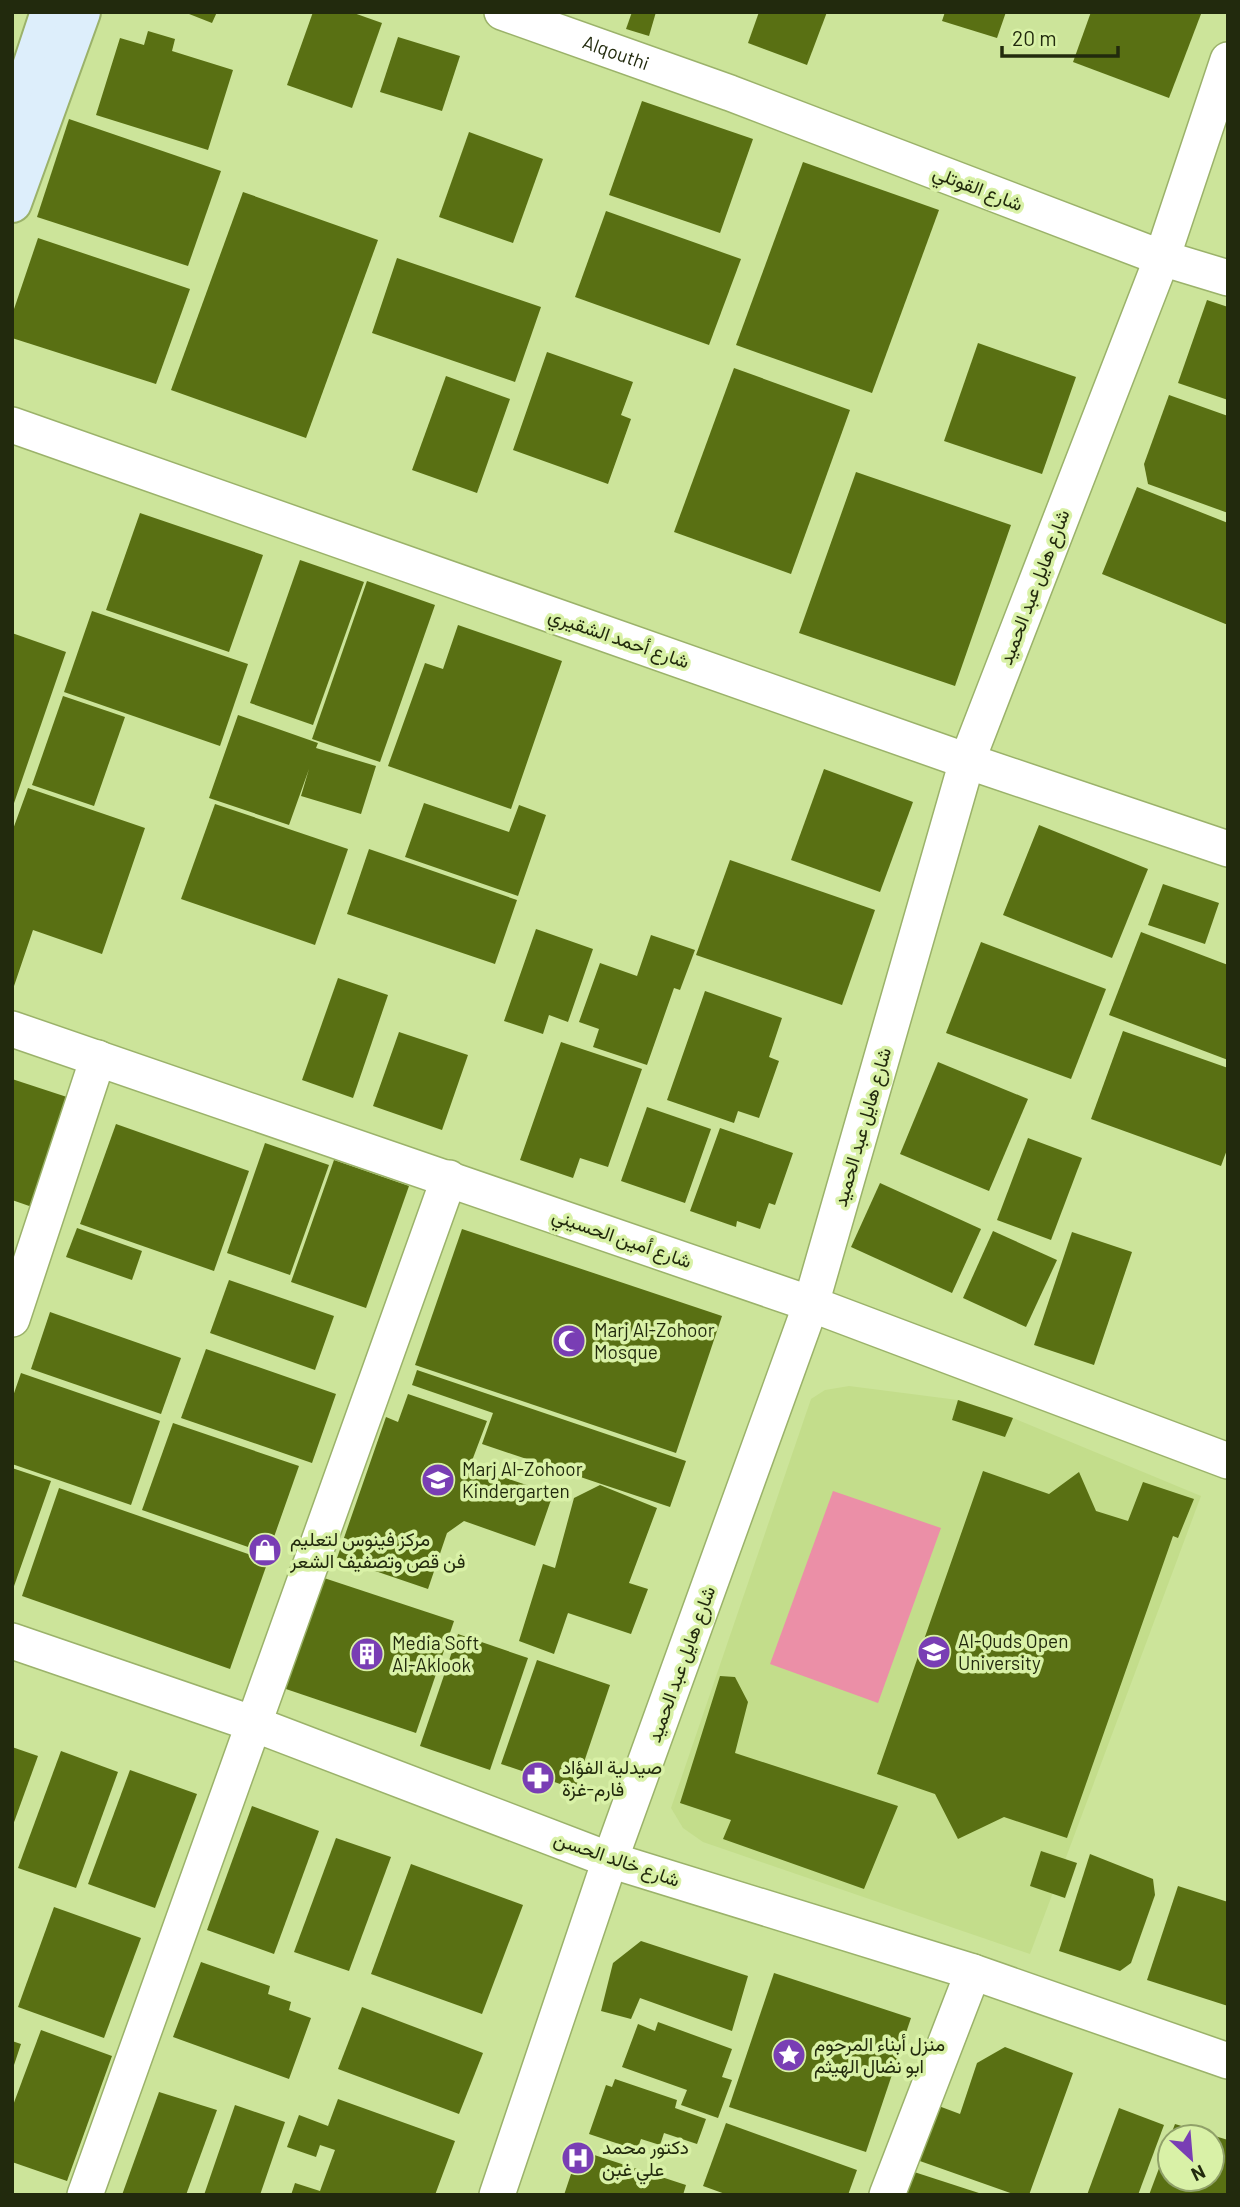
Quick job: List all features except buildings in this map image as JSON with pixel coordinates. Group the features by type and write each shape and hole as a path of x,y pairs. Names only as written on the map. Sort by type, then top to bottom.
{"main road":[{"path":"12,127 50,12"},
{"path":"12,203 81,12"}],"street":[{"name":"Alqouthi","path":"502,12 730,93"},
{"name":"شارع هايل عبد الحميد","path":"497,2195 610,1860 811,1304 967,761 1162,258 1228,60"},
{"name":"شارع القوتلي","path":"730,93 1162,258 1228,278"},
{"name":"شارع أحمد الشقيري","path":"12,425 967,761 1228,849"},
{"name":"شارع أمين الحسيني","path":"12,1029 811,1304 1228,1461"},
{"path":"12,1319 98,1058"},
{"path":"85,2195 449,1178"},
{"name":"شارع خالد الحسن","path":"12,1641 254,1724 610,1860 973,1972 1228,2061"},
{"path":"887,2195 973,1972"}],"shaded area":[{"name":"Al-Quds Open University","path":"849,1386 958,1400 1013,1418 1201,1496 1030,1954 703,1842 683,1828 671,1808 811,1399 825,1390"},
{"path":"833,1491 941,1528 878,1703 770,1664"}],"place":[{"name":"Marj Al-Zohoor Mosque","path":"569,1341"},
{"name":"Marj Al-Zohoor Kindergarten","path":"438,1480"},
{"name":"مركز فينوس لتعليم فن قص وتصفيف الشعر","path":"265,1550"},
{"name":"Al-Quds Open University","path":"934,1652"},
{"name":"Media Soft Al-Aklook","path":"367,1654"},
{"name":"صيدلية الفؤاد فارم-غزة","path":"538,1778"},
{"name":"منزل أبناء المرحوم ابو نضال الهيثم","path":"789,2055"},
{"name":"دكتور محمد علي غبن","path":"578,2158"}]}
